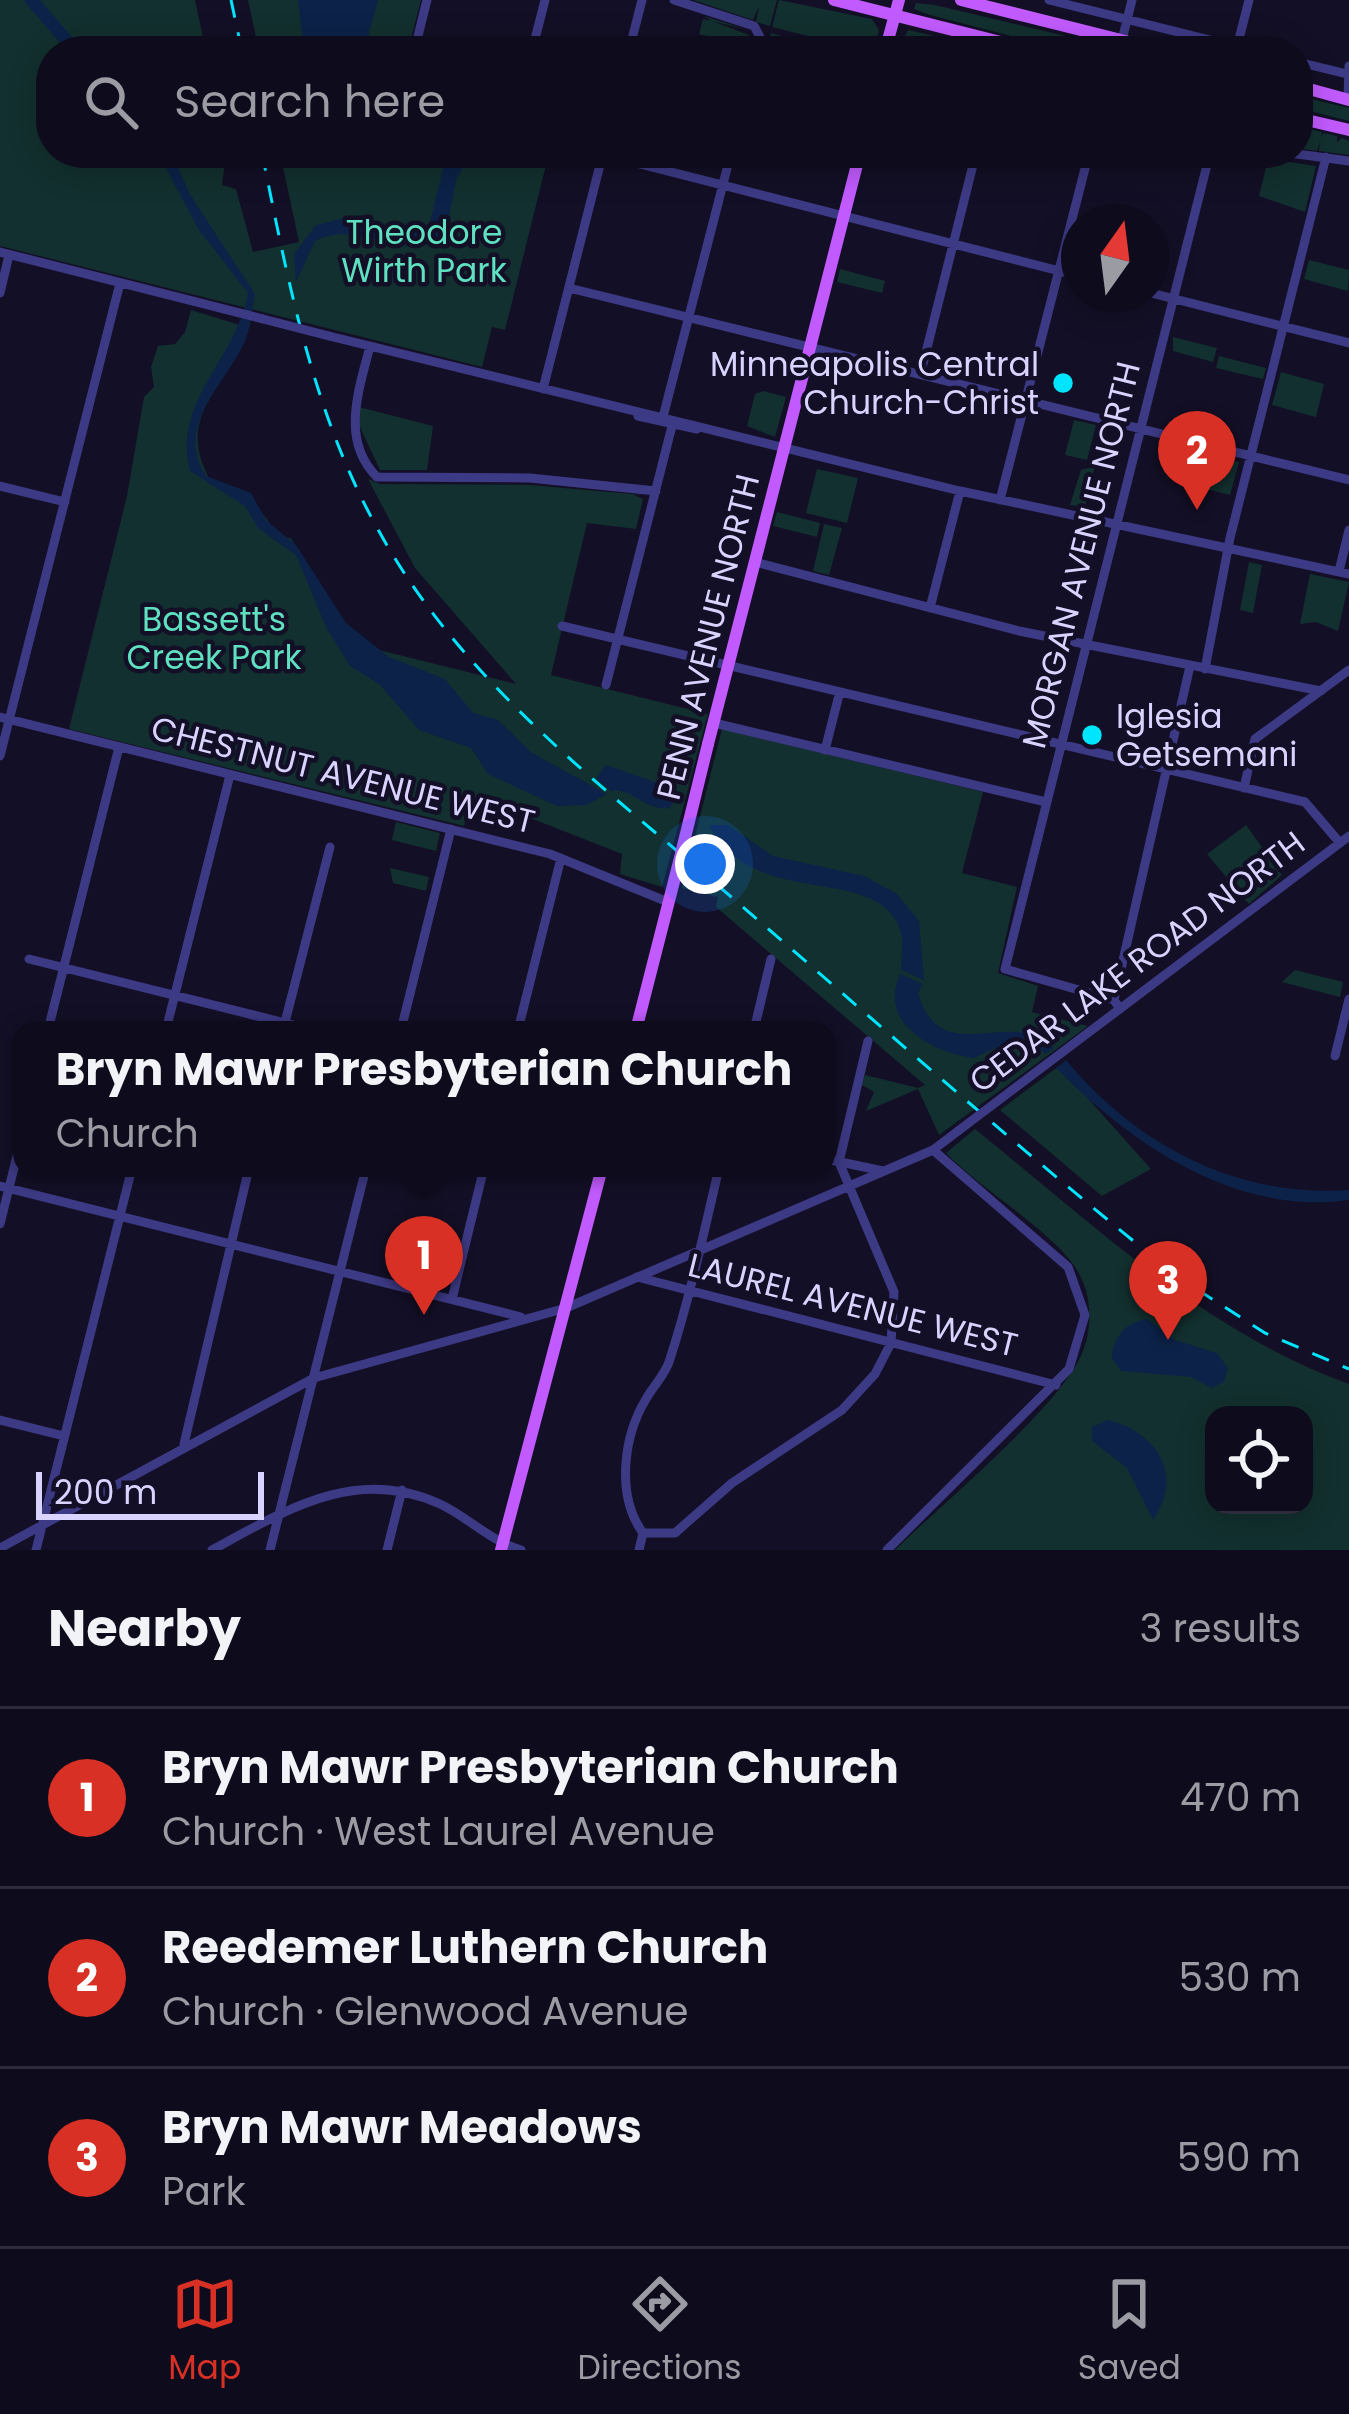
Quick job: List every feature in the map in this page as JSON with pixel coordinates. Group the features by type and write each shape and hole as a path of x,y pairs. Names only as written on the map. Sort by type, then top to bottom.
{"main road":[{"path":"834,0 975,36"},
{"path":"889,36 899,0"},
{"path":"962,0 1105,36"},
{"path":"1313,90 1349,100"},
{"path":"1313,122 1349,130"},
{"name":"PENN AVENUE NORTH","path":"638,1021 856,168"},
{"path":"503,1547 600,1177"}],"street":[{"path":"418,36 427,0"},
{"path":"536,36 545,0"},
{"path":"633,36 642,0"},
{"path":"674,0 754,26 759,36"},
{"path":"1049,0 1187,36"},
{"path":"1122,36 1132,0"},
{"path":"1239,36 1249,0"},
{"path":"1313,64 1348,70 1349,100"},
{"path":"1313,156 1349,161"},
{"path":"1205,669 1250,455 1327,158"},
{"path":"543,389 598,168"},
{"path":"658,168 1059,271"},
{"path":"663,417 727,168"},
{"path":"921,372 972,168"},
{"path":"1000,500 1085,168"},
{"name":"MORGAN AVENUE NORTH","path":"1117,1004 1005,970 1206,168"},
{"path":"0,293 5,254 698,429"},
{"path":"0,756 5,718 120,283"},
{"path":"569,287 1349,480"},
{"path":"1169,298 1349,343"},
{"path":"370,346 353,419 368,467 382,478 530,478 656,491"},
{"path":"628,411 1000,500 1344,572 1349,530"},
{"path":"606,686 672,426"},
{"path":"0,486 65,502"},
{"path":"930,608 960,491"},
{"path":"755,562 1085,644 1321,691"},
{"path":"562,626 1060,748 1305,802 1344,840"},
{"path":"1117,1004 1190,666"},
{"path":"1244,788 1256,739 1349,670"},
{"path":"825,750 839,695"},
{"name":"CHESTNUT AVENUE WEST","path":"5,718 561,858 669,897"},
{"path":"714,723 1046,802"},
{"path":"50,1021 119,747"},
{"path":"168,1021 230,775"},
{"path":"403,1021 451,829"},
{"name":"CEDAR LAKE ROAD NORTH","path":"0,1548 184,1444 314,1378 566,1308 933,1150 1079,1040 1117,1004 1344,840"},
{"path":"285,1021 330,847"},
{"path":"520,1021 561,858"},
{"path":"29,959 266,1021"},
{"path":"756,1021 771,959"},
{"path":"1335,1056 1349,999"},
{"path":"643,1533 675,1533 732,1483 842,1410 875,1374 891,1343 894,1292 839,1162 868,1041"},
{"path":"887,1550 1056,1385 1069,1369 1084,1328 1076,1279 933,1150"},
{"path":"835,1161 883,1171"},
{"path":"37,1550 129,1177"},
{"path":"184,1444 246,1177"},
{"path":"270,1550 364,1177"},
{"path":"452,1299 482,1177"},
{"path":"639,1550 643,1533 628,1499 631,1437 645,1400 669,1366 717,1177"},
{"path":"0,1224 4,1187 526,1318"},
{"name":"LAUREL AVENUE WEST","path":"637,1277 1056,1385"},
{"path":"0,1420 64,1436"},
{"path":"212,1550 279,1513 344,1488 402,1490 447,1507 503,1547 521,1550"},
{"path":"387,1550 402,1490"}],"green space":[{"name":"Theodore Wirth Park","path":"0,0 195,0 203,36 36,36 36,168 224,168 222,185 236,189 253,252 299,242 283,168 545,168 505,330 492,327 482,367 0,246"},
{"path":"248,0 421,0 412,36 256,36"},
{"path":"693,0 777,0 770,26 756,22 759,6 753,20"},
{"path":"779,0 872,19 879,30 878,36 808,36 772,27"},
{"path":"916,3 935,5 1066,36 1012,36 914,9"},
{"path":"704,16 748,30 712,21 749,36 699,34 703,19 711,21"},
{"path":"908,30 935,36 905,36"},
{"path":"1313,100 1349,108 1349,121 1313,112"},
{"path":"1313,130 1322,132 1321,138 1323,133 1337,136 1337,142 1349,141 1349,155 1319,151 1320,141 1313,150"},
{"path":"1316,166 1305,212 1259,196 1266,168"},
{"path":"1309,260 1349,270 1348,291 1304,279"},
{"path":"840,269 885,281 882,293 837,282"},
{"name":"Bassett's Creek Park","path":"191,310 246,327 230,367 201,416 200,454 209,478 246,491 280,537 291,538 345,627 375,649 516,684 415,568 368,479 380,484 530,485 643,495 634,495 643,499 636,529 587,523 551,675 708,714 662,887 620,874 622,854 505,808 494,811 478,800 468,808 464,826 69,729 127,496 144,397 154,387 151,367 158,346 175,344 185,332"},
{"path":"1173,337 1217,348 1213,362 1173,351"},
{"path":"1219,356 1266,368 1263,379 1216,368"},
{"path":"1281,372 1324,384 1316,417 1272,405"},
{"path":"763,391 786,397 775,437 747,426 755,394"},
{"path":"359,407 433,426 427,470 380,470 359,425"},
{"path":"1074,420 1096,425 1087,460 1065,455"},
{"path":"1195,450 1239,462 1230,495 1187,484"},
{"path":"1095,466 1085,507 1070,505 1081,470"},
{"path":"817,469 858,478 847,523 806,513"},
{"path":"777,512 820,523 817,537 773,526"},
{"path":"824,524 842,528 829,575 813,571"},
{"path":"1249,562 1262,565 1253,613 1240,610"},
{"path":"1310,574 1349,582 1338,631 1316,622 1300,624"},
{"path":"722,729 983,792 962,873 1017,887 998,973 1038,986 1032,1012 1088,1026 939,1135 918,1089 866,1111 874,1092 862,1085 865,1075 918,1088 925,1085 716,907 718,897 682,888"},
{"path":"396,822 440,833 436,851 392,840"},
{"path":"1246,825 1282,875 1249,904 1207,854"},
{"path":"390,868 429,877 426,891 393,883"},
{"path":"1295,970 1343,982 1340,997 1282,982"},
{"path":"1059,1066 1151,1169 1102,1196 1000,1110"},
{"path":"975,1129 1198,1306 1296,1362 1349,1384 1349,1550 895,1550 1047,1404 1084,1348 1088,1302 1077,1270 1034,1225 946,1153"}],"water":[{"path":"23,0 40,0 71,36 54,36"},
{"path":"298,0 378,0 368,36 302,36"},
{"path":"166,168 178,168 189,193 255,294 245,341 199,422 197,457 206,476 251,493 266,520 296,545 346,623 389,657 445,679 473,713 498,720 532,753 607,794 586,805 557,806 488,774 471,748 419,730 380,685 350,666 326,627 296,555 258,528 245,506 190,471 190,423 242,317 248,293 199,230"},
{"path":"443,168 463,168 445,237 412,246 333,235 315,241 296,282 294,254 316,225 345,218 427,234"},
{"path":"606,765 661,784 673,802 670,808 611,791 596,779"},
{"path":"709,825 728,825 773,856 864,876 897,894 919,921 924,980 901,970 900,930 883,906 862,895 753,868 729,851"},
{"path":"900,974 923,984 918,993 929,1016 943,1029 960,1034 1017,1032 1036,1036 1054,1048 1046,1054 1027,1039 1014,1039 974,1058 942,1050 913,1033 903,1021 896,1008"},
{"path":"1066,1060 1124,1117 1192,1160 1267,1185 1349,1190 1349,1200 1266,1197 1189,1169 1152,1148 1086,1096 1056,1068"},
{"path":"1147,1319 1175,1340 1217,1353 1228,1368 1224,1382 1212,1388 1191,1377 1121,1371 1112,1358 1118,1337 1133,1323"},
{"path":"1108,1420 1140,1434 1160,1457 1166,1487 1153,1520 1127,1468 1092,1441 1092,1427"}],"railway":[{"path":"231,0 239,36"},
{"path":"265,168 318,390 353,480 409,581 492,682 586,773 1178,1277 1265,1333 1349,1369"}],"place":[{"name":"Minneapolis Central Church-Christ","path":"1063,383"},
{"name":"Reedemer Luthern Church","path":"1197,510"},
{"name":"Iglesia Getsemani","path":"1092,735"},
{"name":"Bryn Mawr Presbyterian Church","path":"424,1315"},
{"name":"Bryn Mawr Meadows","path":"1168,1340"}]}
